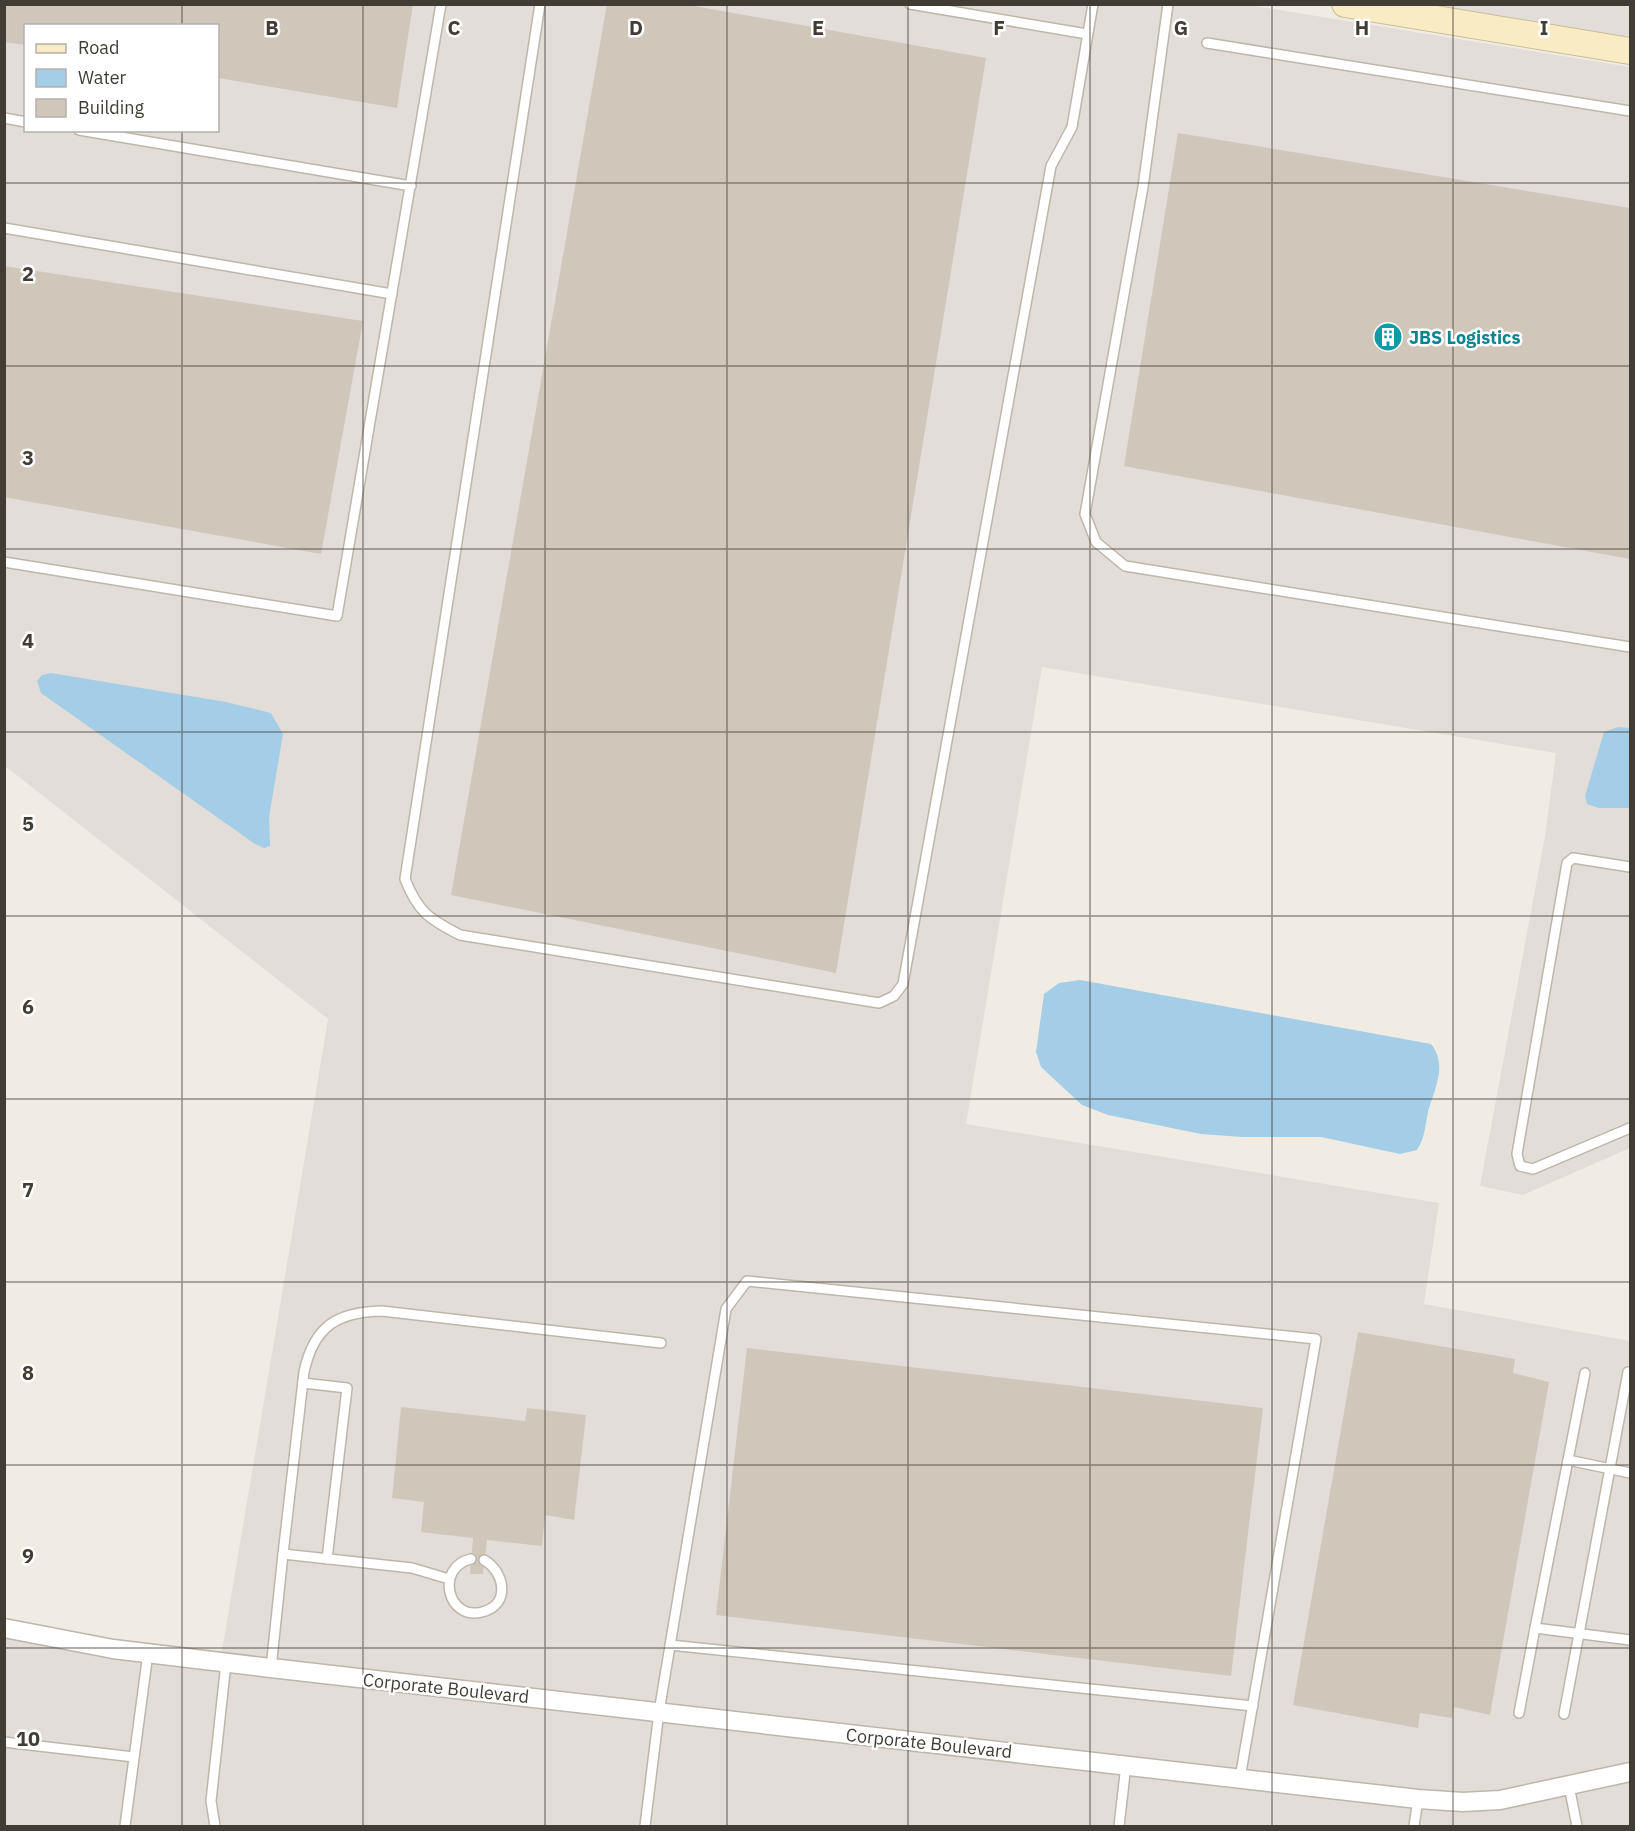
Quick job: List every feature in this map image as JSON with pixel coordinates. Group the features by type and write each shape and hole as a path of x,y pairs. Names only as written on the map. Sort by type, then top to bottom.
{"street":[{"path":"1345,4 1630,51"},
{"name":"Corporate Boulevard","path":"4,1628 148,1653 226,1663 1418,1799 1463,1802 1500,1800 1630,1772"}],"lane":[{"path":"4,562 336,616 441,4"},
{"path":"540,4 405,879 414,902 436,922 460,935 879,1003 894,996 903,984 1051,166 1072,127 1093,4"},
{"path":"910,4 1087,34"},
{"path":"1168,4 1143,187 1086,514 1096,542 1125,566 1630,647"},
{"path":"1207,43 1630,111"},
{"path":"4,118 24,122"},
{"path":"91,132 411,186"},
{"path":"4,228 392,294"},
{"path":"1630,867 1573,858 1567,863 1517,1154 1520,1166 1533,1169 1630,1128"},
{"path":"645,1827 659,1712 726,1309 747,1281 1316,1339 1240,1778"},
{"path":"271,1668 303,1383 309,1352 318,1336 332,1322 349,1313 366,1311 661,1343"},
{"path":"1564,1714 1629,1372"},
{"path":"1519,1713 1585,1374"},
{"path":"303,1383 347,1388 327,1559"},
{"path":"1568,1460 1630,1473"},
{"path":"283,1554 412,1568 449,1579"},
{"path":"471,1559 459,1564 449,1579 450,1597 462,1610 471,1613 488,1610 501,1597 503,1588 498,1572 484,1560"},
{"path":"1535,1628 1630,1640"},
{"path":"670,1645 1253,1706"},
{"path":"125,1827 148,1653"},
{"path":"214,1826 211,1801 226,1663"},
{"path":"4,1742 134,1757"},
{"path":"1119,1827 1126,1765"},
{"path":"1569,1786 1577,1827"},
{"path":"1414,1827 1418,1799"}],"shaded area":[{"path":"1242,4 1630,67 1630,1148 1523,1195 1480,1186 1545,836 1556,753 1042,667 966,1124 1439,1203 1424,1304 1630,1341 1630,1826 5,1826 5,1632 219,1669 328,1019 5,766 5,5"},
{"path":"1409,5 1630,5 1630,41"}],"water":[{"path":"51,673 226,702 271,713 283,734 269,817 270,846 264,848 255,844 41,693 37,681 42,675"},
{"path":"1618,727 1630,728 1630,808 1599,808 1587,804 1585,796 1604,732"},
{"path":"1080,980 1431,1044 1438,1059 1439,1075 1420,1145 1417,1150 1400,1154 1321,1137 1242,1137 1201,1134 1108,1115 1082,1105 1041,1067 1036,1052 1044,994 1059,983"}],"building":[{"path":"4,4 413,4 397,108 219,78 219,24 24,24 24,45 4,42"},
{"path":"607,4 683,4 986,58 836,973 451,895"},
{"name":"JBS Logistics","path":"1178,133 1630,208 1630,559 1124,466"},
{"path":"4,266 363,321 321,554 4,497"},
{"path":"1358,1332 1515,1359 1513,1373 1549,1382 1490,1715 1454,1707 1452,1718 1420,1713 1418,1728 1293,1705"},
{"path":"747,1348 1263,1408 1231,1676 716,1615"},
{"path":"401,1407 525,1421 527,1408 586,1415 574,1520 545,1515 542,1546 487,1540 483,1574 470,1574 473,1538 421,1532 424,1502 392,1498"}],"place":[{"name":"JBS Logistics","path":"1388,337"}]}
